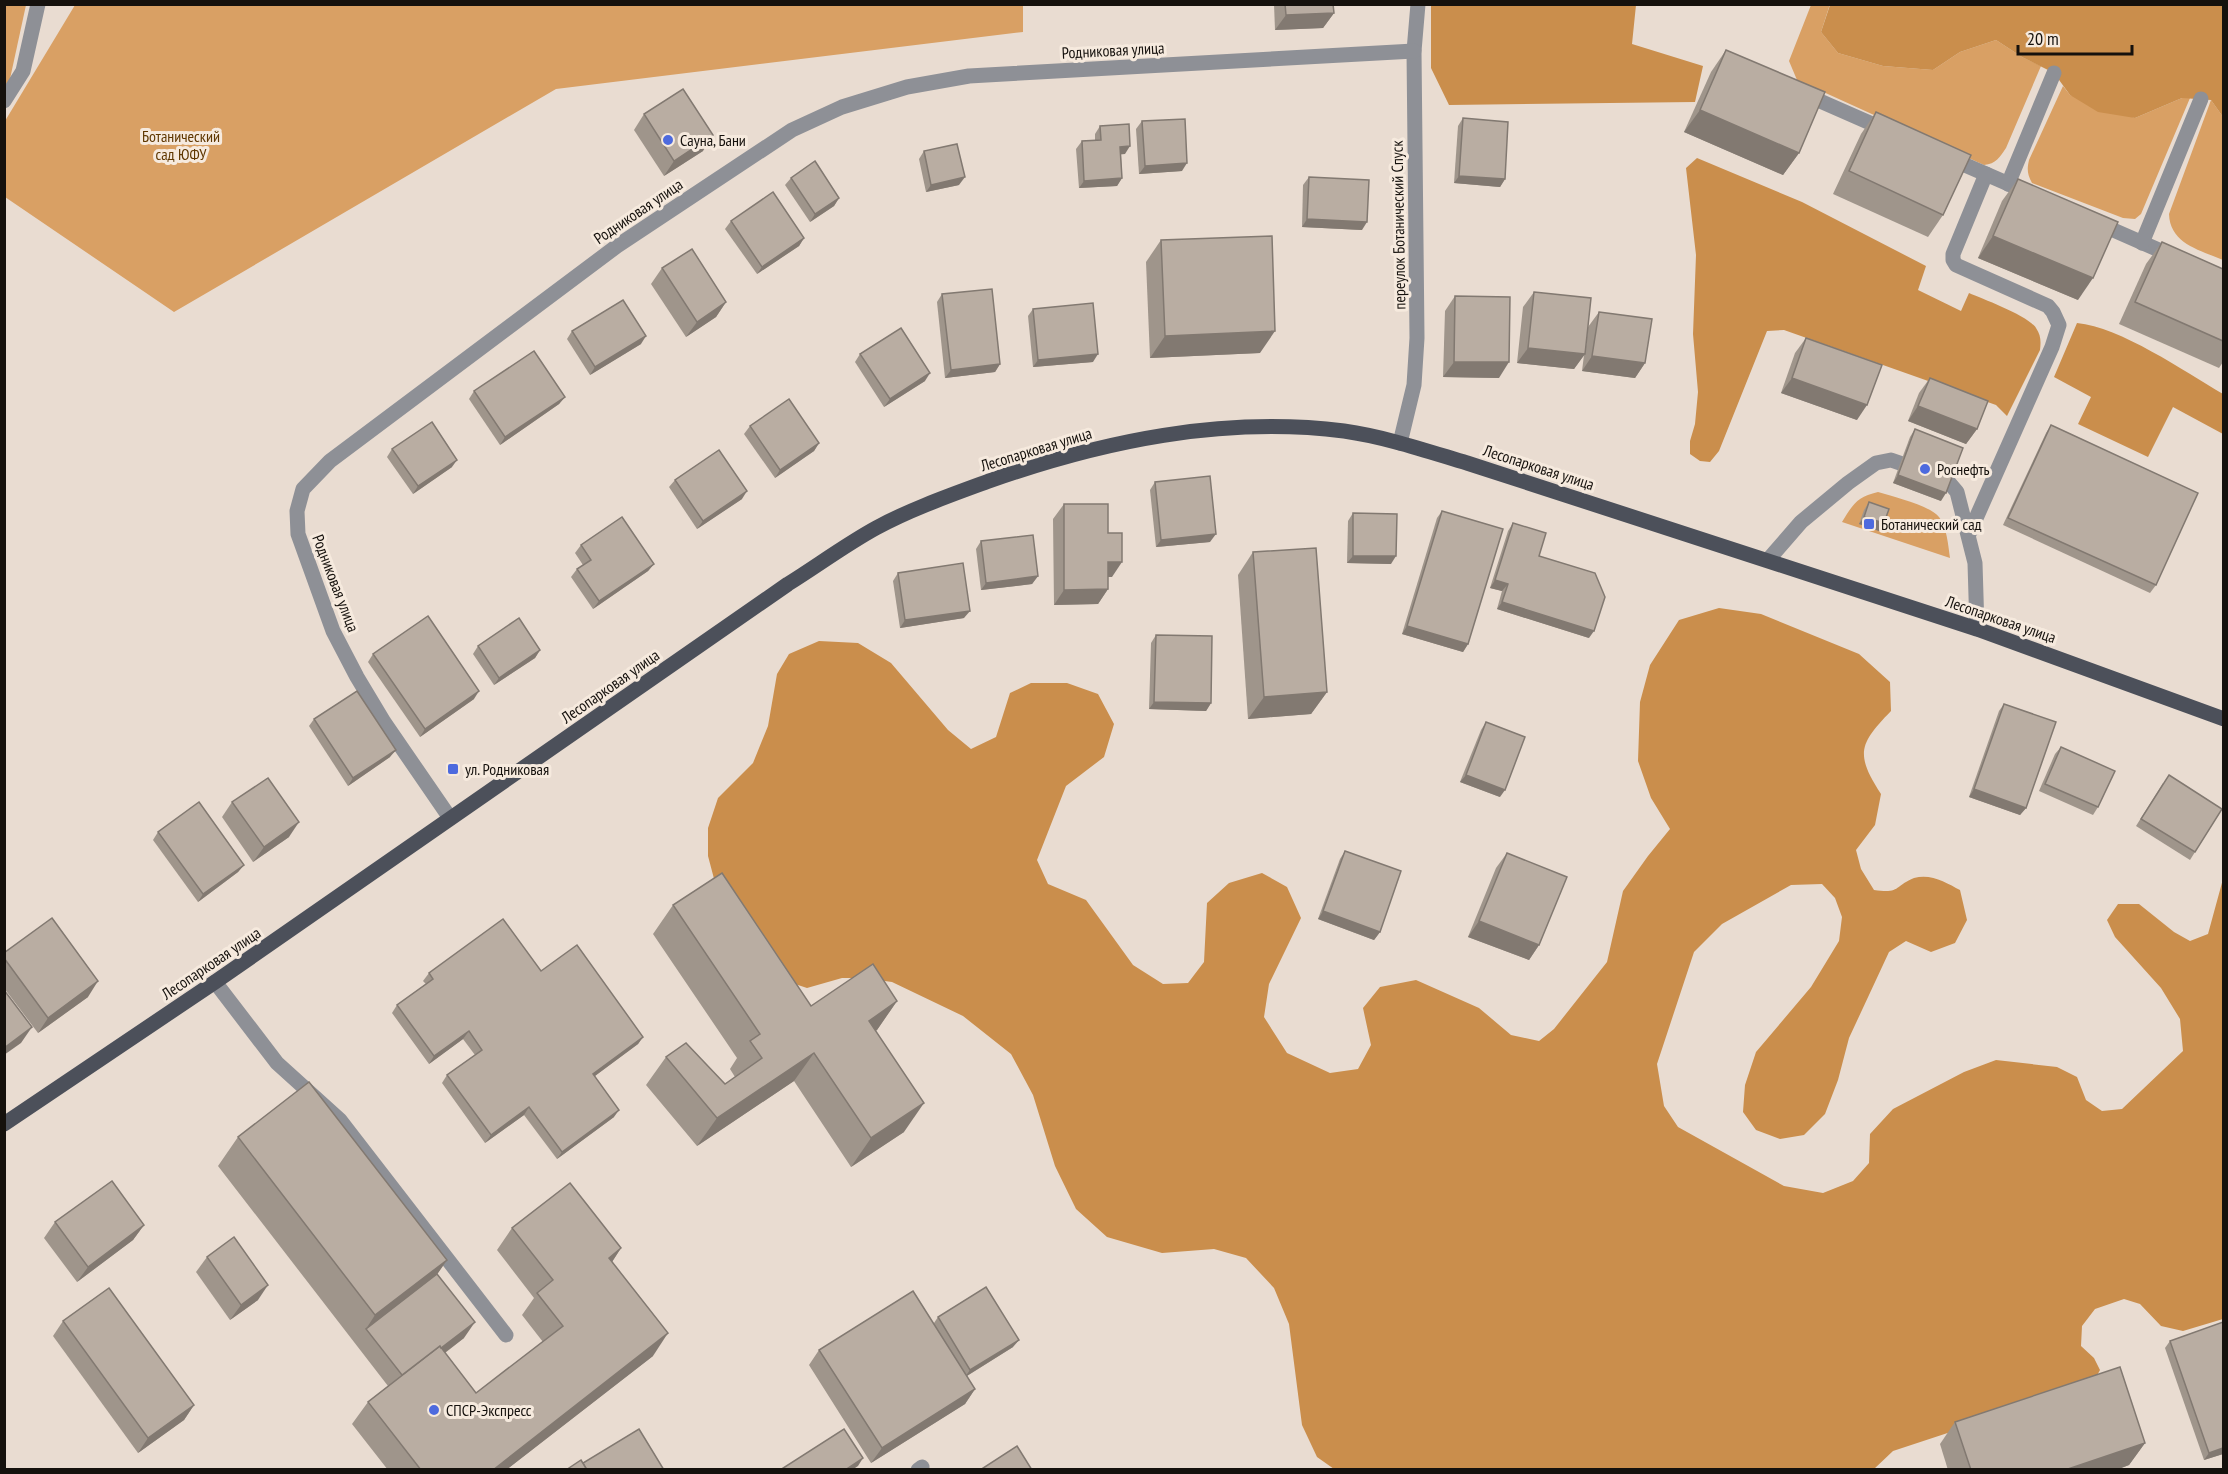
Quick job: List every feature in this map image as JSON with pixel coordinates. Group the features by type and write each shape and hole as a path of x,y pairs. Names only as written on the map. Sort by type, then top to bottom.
{"main road":[{"name":"Лесопарковая улица","path":"4,1124 215,982 788,584 875,528 961,491 1025,469 1125,441 1198,430 1299,427 1346,432 1400,443 1977,629 2223,719"}],"street":[{"path":"4,101 23,71 38,4"},
{"name":"переулок Ботанический Спуск","path":"1400,443 1414,385 1417,338 1414,51 1418,4"},
{"name":"Родниковая улица","path":"450,818 384,722 357,677 333,631 298,534 297,511 303,489 330,461 617,246 792,130 842,107 907,87 969,76 1414,51"},
{"path":"2008,184 2054,73"},
{"path":"1794,89 1900,136"},
{"path":"2142,243 2201,99"},
{"path":"1932,150 2049,202"},
{"path":"1969,534 2052,347 2059,325 2054,312 2048,306 1956,265 1953,260 1953,254 1986,174"},
{"path":"2080,216 2193,265"},
{"path":"1768,560 1801,522 1848,483 1876,463 1891,460 1946,479 1957,492 1976,562 1977,629"},
{"path":"215,982 277,1063 340,1120 506,1335"}],"green space":[{"name":"Ботанический сад ЮФУ","path":"1023,4 1023,32 556,89 174,312 5,197 5,121 75,5"},
{"path":"1830,4 1821,32 1838,53 1883,66 1933,70 1960,52 1996,40 2041,66 2000,157 1995,162 1984,165 1797,80 1789,61 1811,5"},
{"path":"5,5 26,5 5,102"},
{"path":"2063,86 2070,95 2135,118 2182,98 2190,98 2141,214 2135,219 2123,218 2032,183 2028,172 2029,160"},
{"path":"2211,100 2223,117 2223,260 2196,249 2180,239 2171,224 2169,214"},
{"path":"1878,492 1920,505 1939,517 1945,531 1950,558 1842,522 1856,502"}],"shaded area":[{"path":"1431,5 1636,5 1632,44 1703,66 1695,102 1449,105 1431,68"},
{"path":"1830,5 2223,5 2223,117 2211,100 2182,98 2135,118 2098,112 2070,95 2054,73 2022,57 1996,40 1960,52 1933,70 1883,66 1838,53 1821,32"},
{"path":"1697,158 1802,202 1926,266 1918,290 1961,311 1969,293 2005,308 2032,323 2040,336 2040,350 2007,416 1996,405 1784,330 1767,331 1719,451 1710,462 1700,461 1690,454 1698,392 1693,334 1696,255 1686,168"},
{"path":"2077,323 2094,326 2132,341 2223,394 2223,434 2173,407 2148,457 2078,424 2091,397 2054,377"},
{"path":"1719,608 1761,614 1859,654 1890,682 1891,711 1872,732 1864,750 1867,769 1881,794 1875,825 1856,850 1861,869 1874,890 1893,890 1920,877 1944,882 1960,890 1967,920 1955,943 1931,952 1906,941 1889,952 1849,1038 1838,1080 1825,1114 1804,1135 1780,1139 1756,1130 1743,1112 1745,1085 1756,1052 1811,987 1839,941 1842,917 1835,898 1822,884 1791,885 1722,924 1694,952 1657,1064 1664,1106 1678,1127 1784,1186 1823,1193 1853,1181 1869,1163 1870,1134 1893,1109 1964,1072 1996,1060 2057,1067 2077,1077 2086,1100 2102,1111 2122,1109 2183,1051 2180,1019 2161,988 2115,937 2107,920 2118,904 2139,904 2174,932 2190,941 2208,934 2223,879 2223,1319 2183,1331 2161,1326 2140,1304 2124,1299 2095,1309 2082,1326 2081,1346 2094,1358 2100,1370 2094,1381 2075,1391 1893,1451 1874,1469 1334,1469 1317,1457 1302,1425 1289,1324 1274,1288 1246,1258 1214,1249 1162,1253 1107,1237 1076,1209 1055,1166 1033,1095 1011,1054 963,1016 892,982 842,978 807,988 774,977 717,890 708,856 708,828 718,798 753,763 768,726 777,674 789,654 819,641 858,643 891,663 948,730 971,749 996,737 1010,693 1031,683 1067,683 1098,694 1114,724 1104,757 1066,786 1037,860 1048,884 1086,900 1133,965 1163,984 1188,983 1204,962 1207,903 1229,883 1262,873 1287,887 1301,918 1269,984 1264,1017 1287,1053 1330,1073 1358,1069 1371,1045 1363,1008 1380,987 1416,980 1479,1008 1511,1035 1539,1041 1554,1029 1607,962 1623,891 1670,829 1651,798 1638,761 1640,702 1650,665 1679,620"}],"building":[{"path":"1285,4 1333,4 1334,13 1286,15"},
{"path":"1726,50 1825,92 1799,153 1700,110"},
{"path":"683,89 713,135 674,161 644,114"},
{"path":"1876,112 1971,155 1943,215 1849,171"},
{"path":"1463,118 1508,122 1505,179 1459,176"},
{"path":"1185,119 1187,163 1145,166 1142,121"},
{"path":"1129,124 1130,146 1120,147 1122,178 1084,181 1082,141 1101,140 1100,126"},
{"path":"957,144 965,177 931,185 924,151"},
{"path":"815,161 839,198 815,214 791,178"},
{"path":"1309,177 1369,180 1367,222 1307,219"},
{"path":"2018,179 2118,222 2093,278 1993,236"},
{"path":"773,192 804,238 762,267 731,221"},
{"path":"1272,236 1275,331 1165,336 1161,240"},
{"path":"2162,242 2223,269 2223,341 2135,302"},
{"path":"692,249 726,302 697,322 662,268"},
{"path":"992,289 1000,364 951,370 942,294"},
{"path":"1534,292 1591,298 1585,354 1528,348"},
{"path":"1455,296 1510,297 1509,362 1454,362"},
{"path":"623,300 646,336 595,367 572,331"},
{"path":"1093,303 1098,354 1038,360 1033,309"},
{"path":"1599,312 1652,319 1645,363 1592,356"},
{"path":"901,328 930,373 890,399 860,354"},
{"path":"1806,338 1882,365 1867,405 1792,378"},
{"path":"534,351 565,397 505,437 474,391"},
{"path":"1930,378 1988,401 1977,429 1918,406"},
{"path":"789,399 819,443 780,470 750,426"},
{"path":"432,422 457,460 418,486 392,449"},
{"path":"2051,425 2198,493 2156,585 2008,518"},
{"name":"Роснефть","path":"1915,429 1963,448 1946,493 1898,475"},
{"path":"719,450 747,491 703,521 675,480"},
{"path":"1210,476 1216,534 1161,540 1155,482"},
{"path":"1869,502 1889,509 1884,523 1864,517"},
{"path":"1064,504 1108,504 1108,533 1122,533 1122,562 1108,562 1108,589 1064,590"},
{"path":"1442,511 1503,529 1468,644 1407,626"},
{"path":"1353,513 1397,514 1396,556 1353,556"},
{"path":"622,517 654,564 599,601 577,569 591,560 581,545"},
{"path":"1513,523 1546,533 1539,556 1595,573 1605,597 1594,631 1502,602 1508,584 1495,580"},
{"path":"1033,535 1038,576 986,583 981,541"},
{"path":"1316,548 1327,692 1264,697 1253,552"},
{"path":"963,563 970,611 905,620 898,573"},
{"path":"428,616 479,691 425,729 373,654"},
{"path":"519,618 540,650 499,678 478,646"},
{"path":"1156,635 1212,636 1211,703 1154,702"},
{"path":"357,691 396,750 353,778 314,719"},
{"path":"2004,704 2056,722 2026,808 1974,789"},
{"path":"1486,722 1525,737 1505,790 1466,775"},
{"path":"2061,747 2115,771 2098,807 2045,784"},
{"path":"2169,775 2222,809 2195,852 2141,819"},
{"path":"268,778 299,822 264,847 232,802"},
{"path":"199,802 244,865 203,894 158,832"},
{"path":"1345,851 1401,871 1380,932 1323,911"},
{"path":"1507,853 1567,877 1539,945 1479,921"},
{"path":"722,873 811,1006 873,964 897,1001 869,1021 924,1103 871,1138 814,1053 717,1118 666,1057 686,1043 725,1084 762,1058 750,1041 760,1034 673,905"},
{"path":"52,918 98,981 48,1018 4,958 4,953"},
{"path":"503,919 541,971 577,945 643,1037 593,1074 619,1110 562,1152 529,1107 491,1135 447,1075 482,1050 469,1031 434,1056 397,1005 433,979 429,973"},
{"path":"4,990 32,1027 4,1048"},
{"path":"309,1082 447,1260 375,1315 238,1137"},
{"path":"112,1181 144,1225 88,1267 55,1222"},
{"path":"570,1183 621,1248 609,1258 668,1333 493,1470 421,1470 368,1402 440,1346 476,1393 563,1326 537,1293 553,1280 512,1228"},
{"path":"234,1237 268,1285 241,1305 207,1257"},
{"path":"437,1274 475,1322 402,1375 366,1329"},
{"path":"986,1287 1019,1340 970,1370 938,1317"},
{"path":"109,1288 194,1405 148,1438 63,1321"},
{"path":"913,1291 975,1389 882,1448 819,1350"},
{"path":"2223,1322 2223,1448 2209,1453 2170,1341"},
{"path":"2120,1367 2145,1443 2065,1470 1971,1470 1955,1422"},
{"path":"639,1429 664,1470 587,1470 583,1463"},
{"path":"844,1429 863,1458 845,1470 780,1470"},
{"path":"1017,1446 1032,1470 980,1470"},
{"path":"581,1460 587,1470 566,1470"}],"place":[{"name":"Сауна, Бани","path":"668,140"},
{"name":"Роснефть","path":"1925,469"},
{"name":"Ботанический сад","path":"1869,524"},
{"name":"ул. Родниковая","path":"453,769"},
{"name":"СПСР-Экспресс","path":"434,1410"}]}
